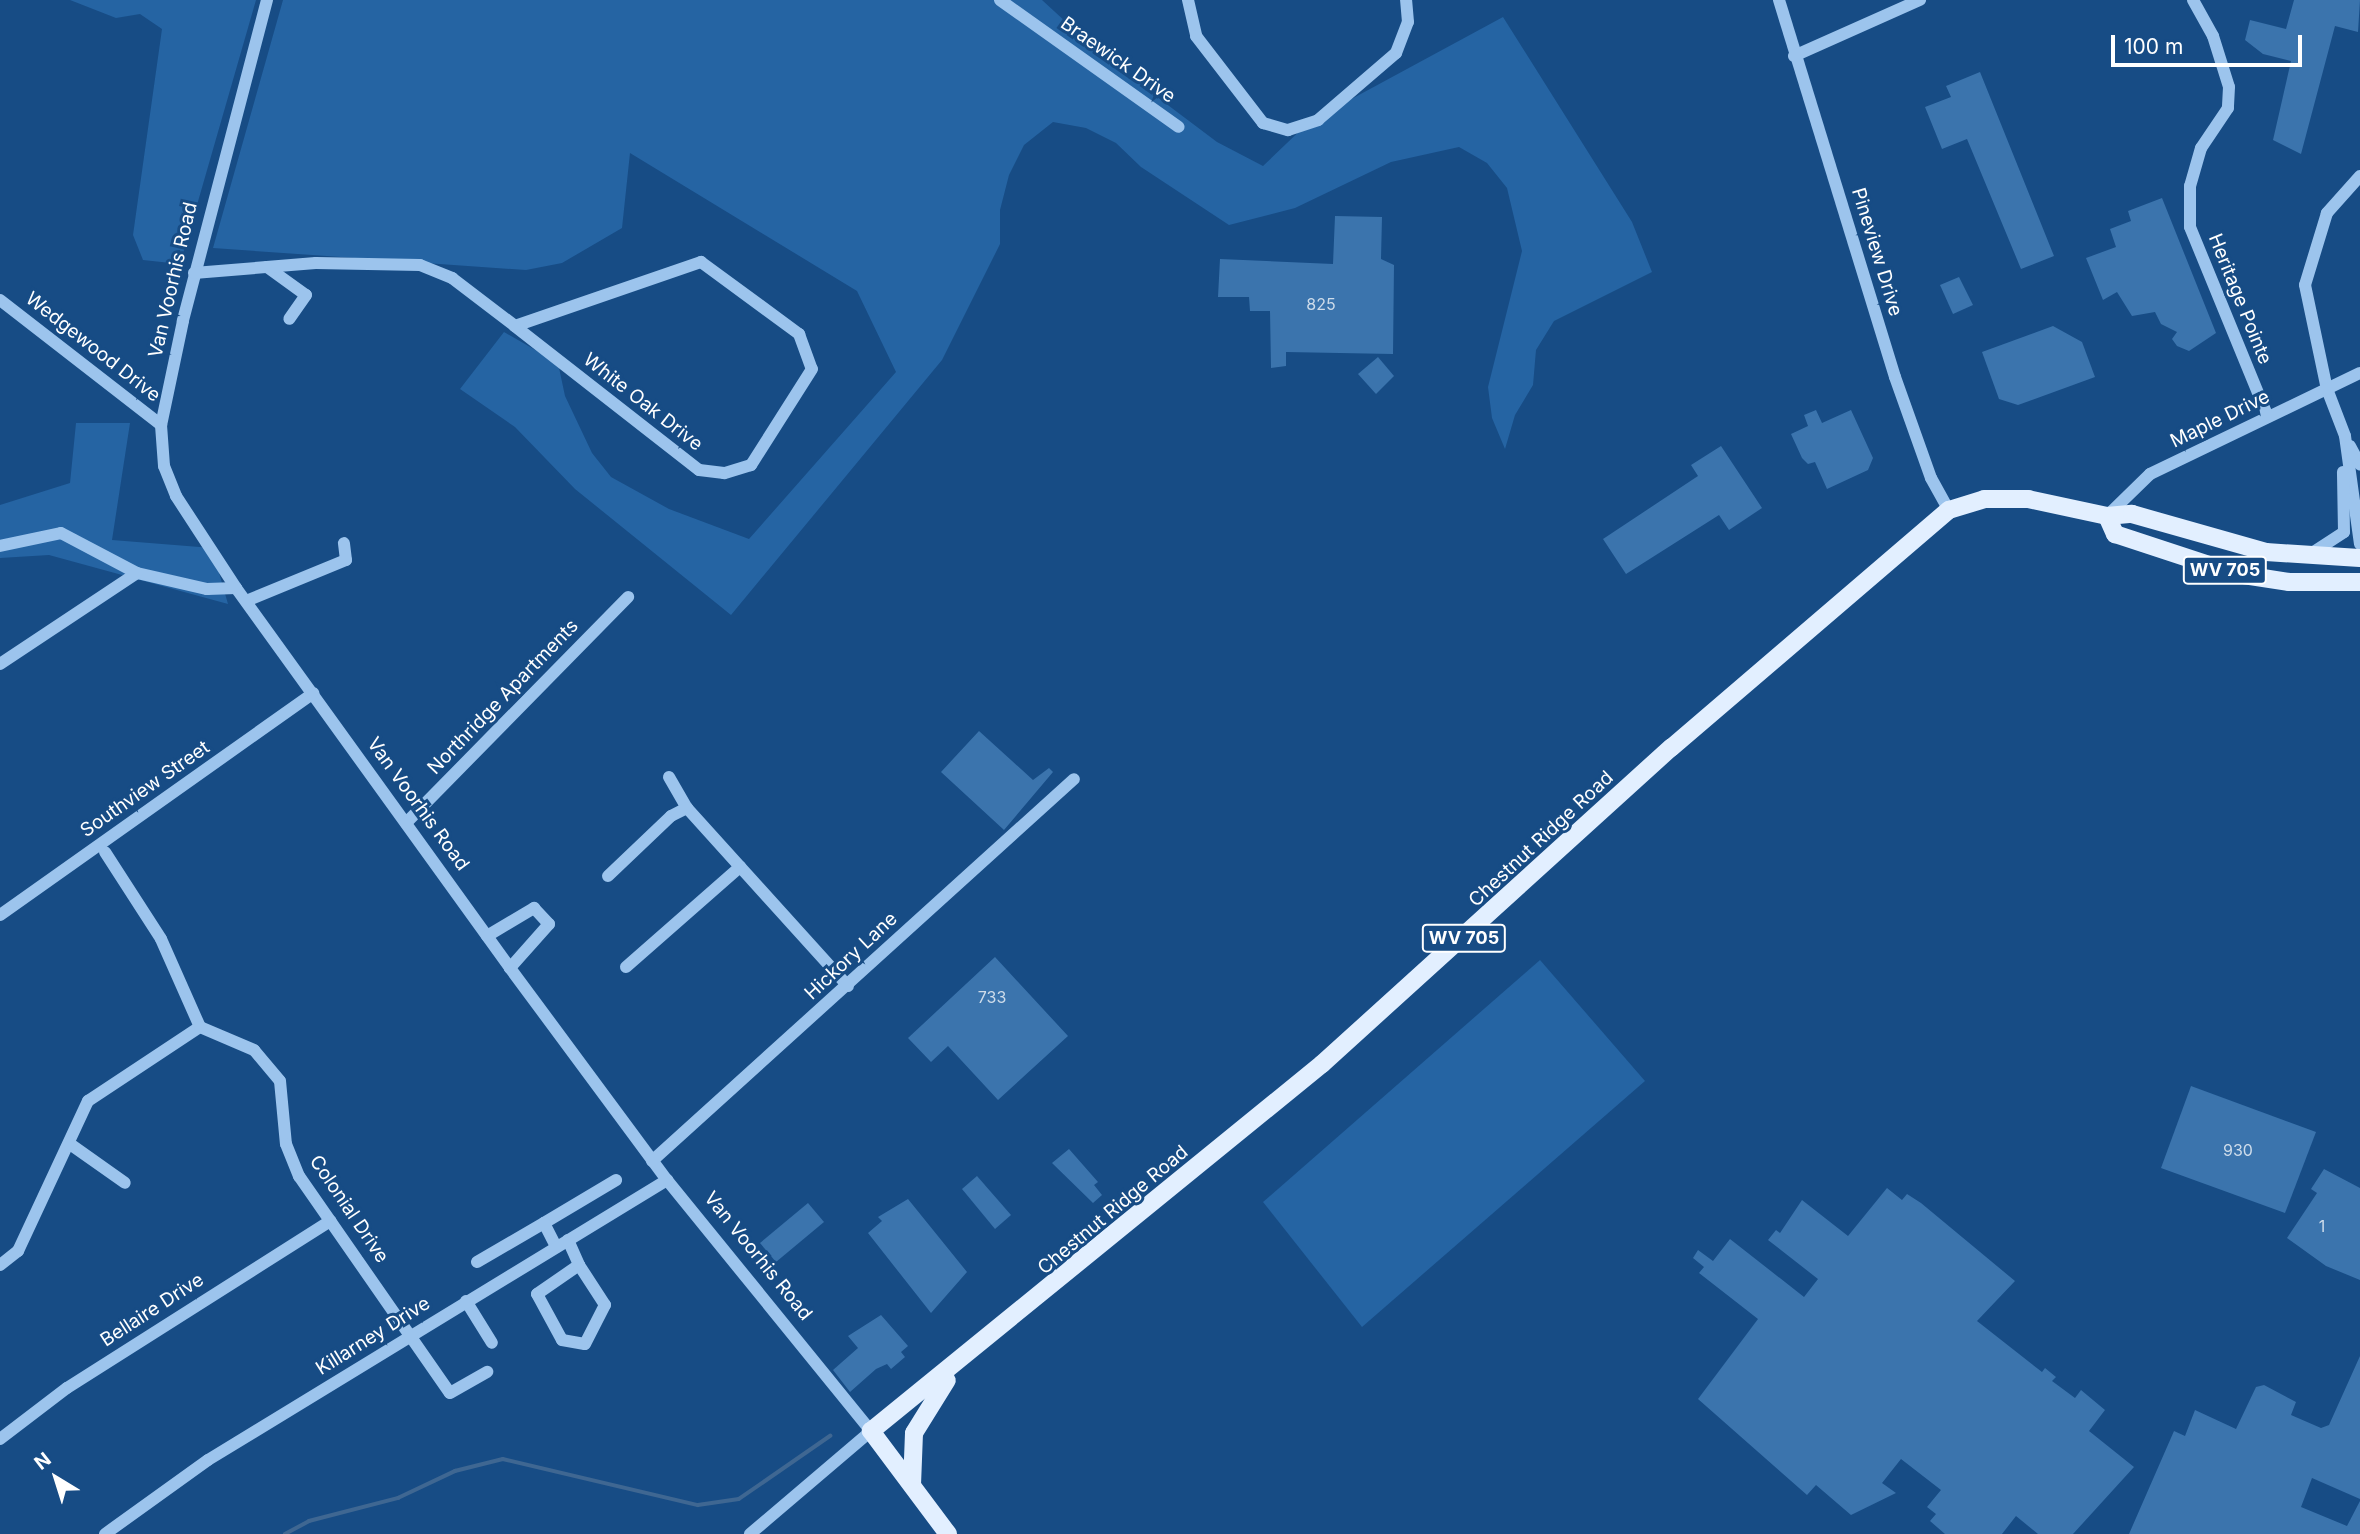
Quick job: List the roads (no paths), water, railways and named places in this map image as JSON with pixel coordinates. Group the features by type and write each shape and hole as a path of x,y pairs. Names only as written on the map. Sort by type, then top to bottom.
{"main road":[{"name":"Chestnut Ridge Road","path":"871,1431 961,1362 1369,1024 1671,748 1949,510 2007,497 2107,516 2132,514 2238,547 2301,555 2360,558"},
{"name":"WV 705","path":"2107,516 2115,534 2237,574 2289,582 2360,582"},
{"path":"912,1485 914,1433 919,1418 961,1362"},
{"name":"Van Voorhis Road","path":"871,1431 948,1534"}],"street":[{"name":"Van Voorhis Road","path":"267,0 194,273 161,425 164,466 176,496 236,588 652,1161 871,1431"},
{"name":"Braewick Drive","path":"1000,0 1179,127"},
{"path":"1188,0 1196,36 1264,123 1287,130 1318,120 1395,52 1408,22 1406,0"},
{"name":"Pineview Drive","path":"1779,0 1895,377 1931,478 1949,510"},
{"path":"1794,55 1920,0"},
{"name":"Heritage Pointe","path":"2193,0 2213,36 2229,87 2228,108 2202,148 2190,186 2190,227 2268,417"},
{"path":"2360,176 2327,213 2305,285 2327,389 2345,436 2360,465"},
{"name":"White Oak Drive","path":"194,273 267,267 420,265 452,278 699,470 724,473 751,465 813,369 799,334 701,262 515,326"},
{"path":"267,267 306,295 289,318"},
{"name":"Wedgewood Drive","path":"0,300 161,425"},
{"name":"Maple Drive","path":"2107,516 2150,474 2360,373"},
{"path":"2345,436 2360,544"},
{"path":"2301,555 2329,546 2344,532 2345,436"},
{"path":"0,546 61,533 137,573 207,589 236,588"},
{"path":"246,601 346,559 344,543"},
{"path":"0,664 137,573"},
{"name":"Northridge Apartments","path":"406,823 628,597"},
{"name":"Southview Street","path":"2,911 313,693"},
{"path":"669,777 687,808 848,986"},
{"name":"Hickory Lane","path":"652,1161 1074,779"},
{"path":"608,876 671,816 687,808"},
{"path":"0,1265 18,1251 88,1101 200,1027 161,939 105,852"},
{"path":"626,967 740,867"},
{"path":"487,936 534,908 549,924 510,968"},
{"name":"Colonial Drive","path":"200,1027 254,1050 279,1081 286,1144 299,1176 450,1393 486,1372"},
{"path":"70,1144 125,1183"},
{"path":"477,1262 616,1180"},
{"name":"Killarney Drive","path":"105,1534 208,1460 667,1180"},
{"name":"Bellaire Drive","path":"0,1439 67,1388 330,1221"},
{"path":"544,1223 556,1247"},
{"path":"568,1240 579,1265 605,1305 585,1344 562,1340 537,1294 579,1265"},
{"path":"466,1301 492,1343"},
{"path":"750,1534 871,1431"}],"waterway":[{"path":"285,1534 309,1521 398,1498 455,1471 503,1459 698,1505 739,1499 830,1436"}]}
